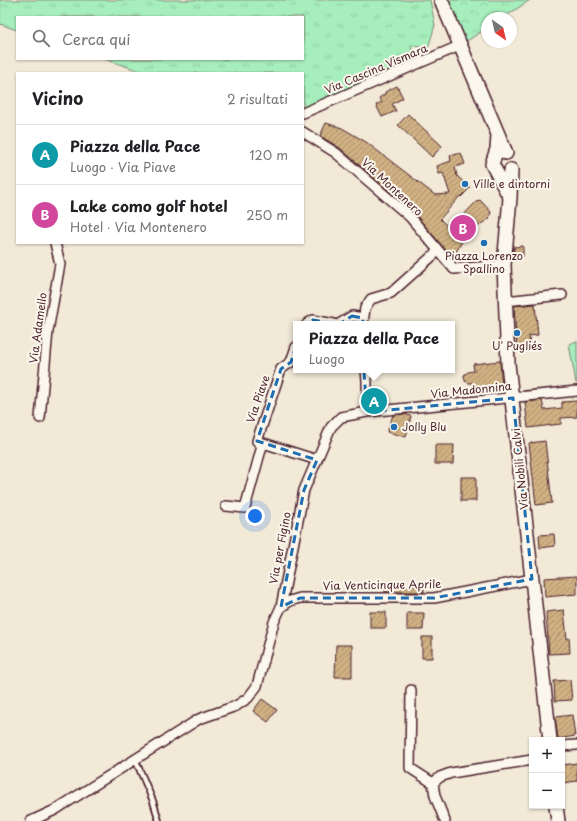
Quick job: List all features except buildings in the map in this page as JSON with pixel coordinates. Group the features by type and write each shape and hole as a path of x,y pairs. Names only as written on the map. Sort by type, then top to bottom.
{"main road":[{"path":"441,0 459,46 498,131 500,155 492,164 494,169 498,172 505,173 511,170 514,165 513,160 510,155 500,155"},
{"name":"Via Nobili Calvi","path":"511,170 504,265 508,364 550,737"},
{"name":"Via Nobili Calvi","path":"498,172 510,198"},
{"path":"556,809 558,821"}],"street":[{"name":"Via Cascina Vismara","path":"304,113 459,46"},
{"name":"Via Montenero","path":"304,133 336,153 410,217 454,270 504,265"},
{"name":"Via Adamello","path":"40,418 48,331 60,264 55,244"},
{"path":"344,321 352,316 363,321 364,308 371,300 391,293 438,251"},
{"path":"506,300 562,295"},
{"name":"Via Piave","path":"257,440 282,369 291,362 293,356"},
{"path":"367,373 368,381 367,412"},
{"name":"Via Madonnina","path":"367,412 577,391"},
{"name":"Via per Figino","path":"31,821 55,810 199,719 236,706 248,698 257,686 274,622 281,607 304,490 331,427 341,417 367,412"},
{"name":"Via Piave","path":"257,440 317,460"},
{"name":"Via Piave","path":"226,506 245,508 262,446 257,440"},
{"name":"Via Venticinque Aprile","path":"281,607 290,600 300,598 434,598 532,579"},
{"path":"411,690 410,768 433,783"},
{"path":"565,746 577,744"},
{"path":"433,783 440,777 451,773 529,760"},
{"path":"433,783 434,796 445,821"}],"lane":[{"path":"136,759 160,821"}],"highlighted area":[{"path":"352,316 363,318 362,347 367,412 513,398 532,579 434,598 300,598 281,607 304,490 317,460 257,441 281,369 291,362 302,328 313,320 338,325"}],"green space":[{"path":"0,0 430,0 435,25 428,48 411,46 416,65 304,110 304,72 143,72 107,60 304,60 304,16 16,16 16,30 0,24"},
{"path":"441,0 530,0 512,12 481,12 481,32 459,46"},
{"path":"577,341 577,383 576,383 569,344"}],"place":[{"name":"Ville e dintorni","path":"465,184"},
{"name":"Lake como golf hotel","path":"463,228"},
{"name":"Piazza Lorenzo Spallino","path":"484,243"},
{"name":"U' Pugliés","path":"517,333"},
{"name":"Piazza della Pace","path":"374,401"},
{"name":"Jolly Blu","path":"394,427"}]}
